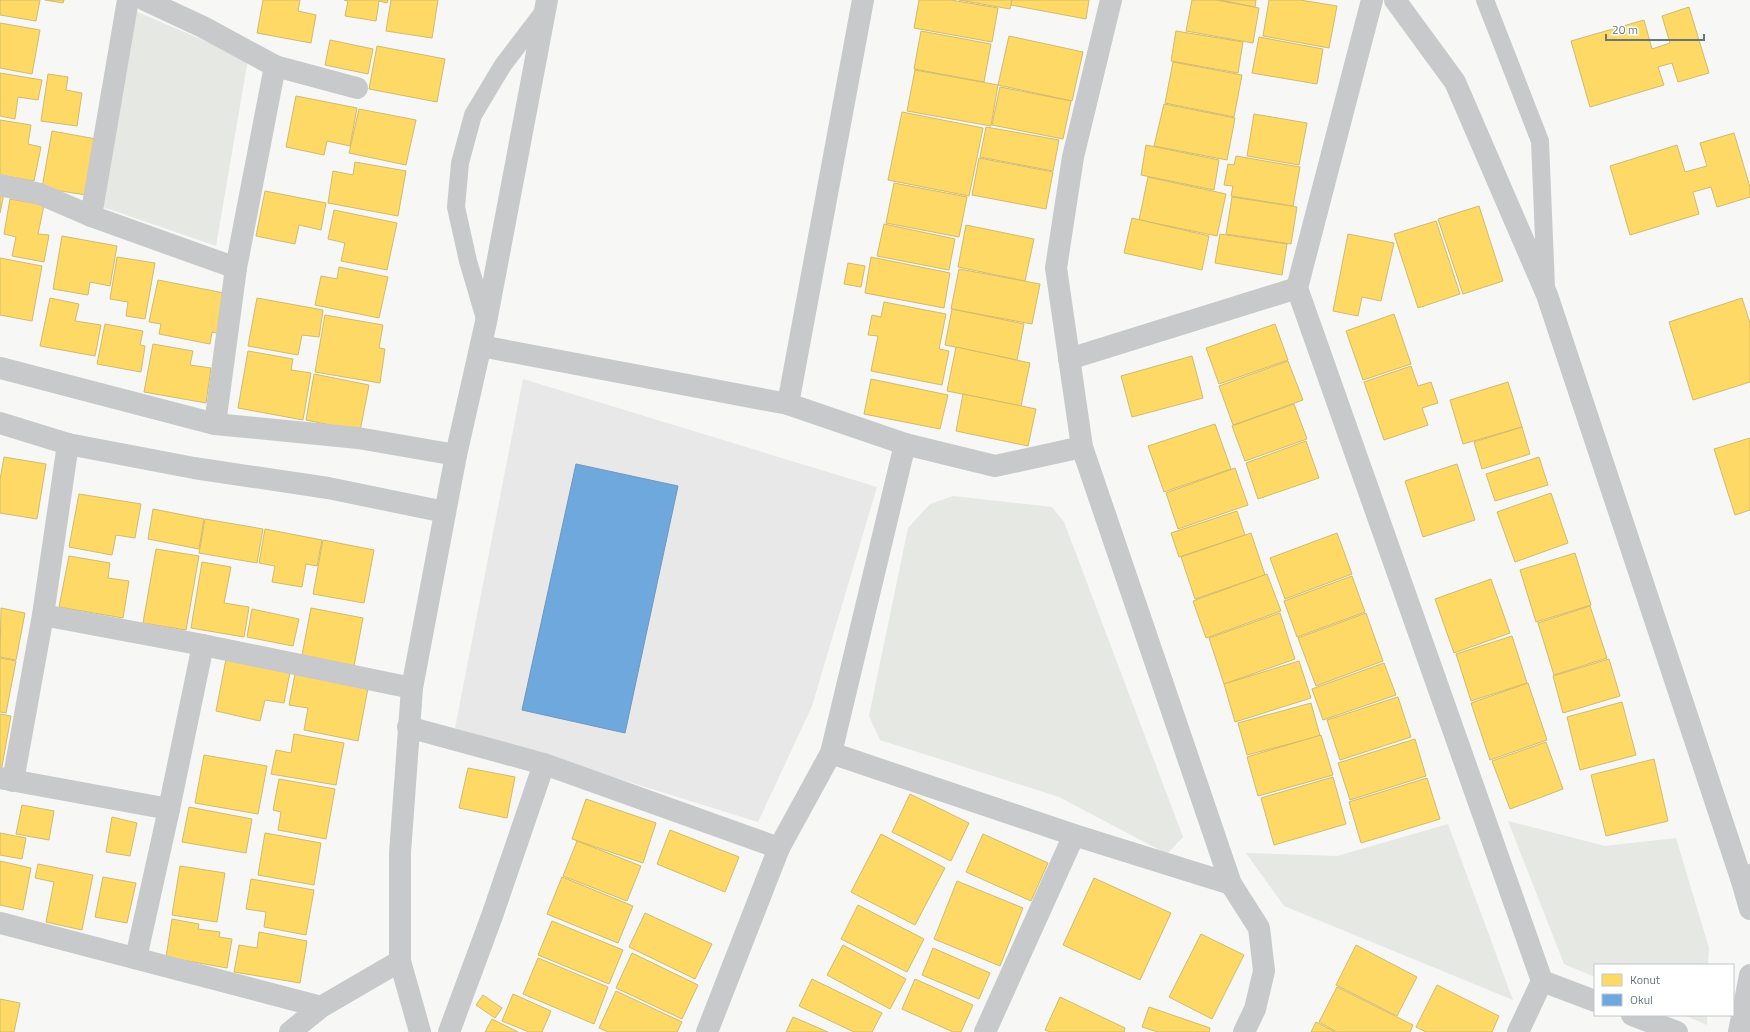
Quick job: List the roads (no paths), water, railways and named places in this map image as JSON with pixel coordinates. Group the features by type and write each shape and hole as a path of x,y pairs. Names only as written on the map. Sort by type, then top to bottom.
{"street":[{"path":"91,216 128,0"},
{"path":"145,0 203,27 275,66 357,88"},
{"path":"788,404 863,0"},
{"path":"1112,0 1072,157 1056,268 1082,448 1232,884 1259,928 1264,971 1255,1009 1244,1032"},
{"path":"1372,0 1297,288 1542,981 1518,1032"},
{"path":"1395,0 1455,82 1546,295 1746,877 1750,909"},
{"path":"420,1032 400,961 400,853 412,688 456,455 486,322 546,5"},
{"path":"215,424 236,268 275,66"},
{"path":"0,185 40,194 91,216 236,268"},
{"path":"1069,360 1297,288"},
{"path":"481,346 788,404 905,444 995,466 1082,448"},
{"path":"0,368 215,424 358,438 456,455"},
{"path":"0,423 68,444 194,468 328,488 445,512"},
{"path":"68,444 43,615 7,780 169,809"},
{"path":"706,1032 779,848 831,753 905,444"},
{"path":"43,615 203,645 412,688"},
{"path":"136,958 203,645"},
{"path":"408,727 544,764 779,848"},
{"path":"831,753 1074,835 1232,884"},
{"path":"449,1032 492,916 544,764"},
{"path":"986,1032 1074,835"},
{"path":"0,923 321,1006"},
{"path":"290,1032 321,1006 400,961"},
{"path":"1738,1032 1750,975"},
{"path":"1542,981 1594,1001"},
{"path":"1635,1016 1677,1032"}],"lane":[{"path":"1485,0 1540,140 1546,295"},
{"path":"486,322 468,262 456,207 460,162 473,115 503,65 546,5"}]}
